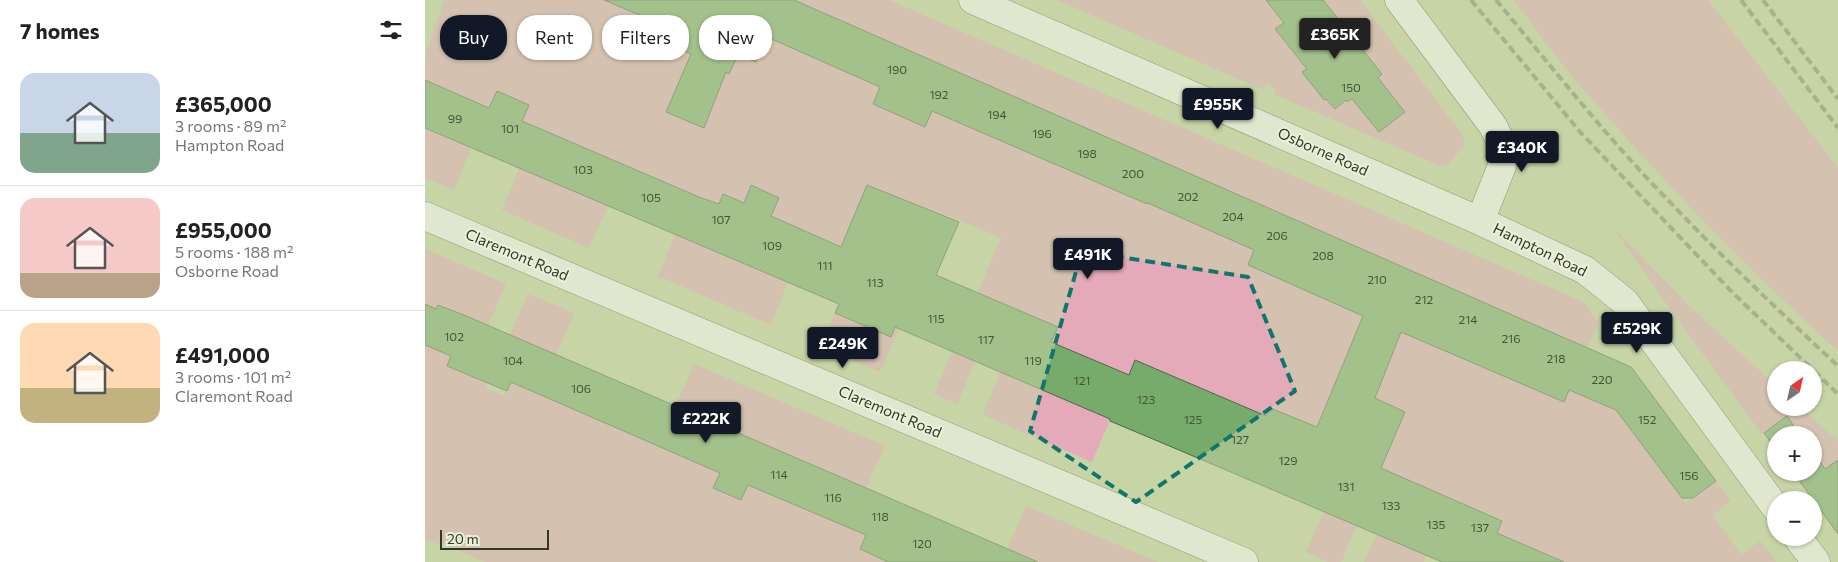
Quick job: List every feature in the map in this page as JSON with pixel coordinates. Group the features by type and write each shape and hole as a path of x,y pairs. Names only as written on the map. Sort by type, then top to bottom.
{"street":[{"name":"Osborne Road","path":"973,0 1480,221"},
{"name":"Hampton Road","path":"1399,0 1493,126 1502,144 1502,166 1480,221 1585,270 1625,302 1767,496"},
{"name":"Claremont Road","path":"425,216 1244,562"},
{"path":"1804,546 1816,562"}],"highlighted area":[{"path":"1082,251 1248,277 1295,391 1136,502 1030,431"}],"shaded area":[{"path":"445,0 645,0 639,15 602,15 602,60 689,60 689,18 699,39 699,60 710,60 713,67 729,74 736,60 756,62 757,60 772,60 772,25 783,0 775,41 880,87 873,104 925,127 932,111 954,121 973,80 794,0 889,0 1583,302 1599,323 1587,348 1362,249 1344,289 1392,311 1489,370 1518,382 1543,378 1537,391 1563,402 1569,390 1617,410 1634,371 1650,392 1639,400 1641,403 1622,418 1686,503 1716,481 1731,501 1713,515 1741,555 1760,541 1776,562 1564,562 1521,543 1512,562 1496,536 1502,520 1425,488 1311,506 1301,502 1327,442 1314,426 1296,418 1292,427 1279,412 1270,408 1266,416 1135,361 1092,462 983,415 1000,372 1096,413 1051,342 1058,327 992,299 971,308 1001,238 948,215 880,372 821,346 835,313 891,337 912,288 847,249 771,216 779,198 751,185 744,203 719,204 700,196 683,237 788,282 771,325 658,276 692,194 644,173 643,175 575,143 574,146 522,121 529,105 497,91 488,109 425,80 425,55","holes":["965,125 1165,163 1146,204","1174,167 1354,246 1254,250 1156,206"]},
{"path":"1057,0 1266,0 1284,23 1275,30 1307,69 1303,72 1324,100 1326,99 1335,109 1352,99 1379,132 1405,112 1378,78 1382,74 1323,0 1360,0 1463,136 1464,145 1448,165 1440,166 1274,94 1276,92 1269,83 1261,89"},
{"path":"1514,0 1708,0 1838,168 1838,351 1701,219 1574,78"},
{"path":"682,4 687,15 677,15"},
{"path":"425,128 473,144 454,190 425,178"},
{"path":"520,167 608,206 589,248 502,210"},
{"path":"1613,227 1688,305 1767,378 1767,416 1787,416 1773,426 1767,426 1767,430 1762,434 1675,316"},
{"path":"425,249 506,284 488,326 438,305 436,309 425,304"},
{"path":"528,294 574,313 556,355 510,335"},
{"path":"425,345 451,356 447,366 467,374 491,373 485,388 504,396 511,382 720,473 713,488 741,500 748,485 793,504 810,464 676,406 694,364 885,446 866,488 818,467 801,507 866,535 860,550 888,562 486,562 441,543 440,545 425,539"},
{"path":"952,352 975,361 957,404 934,394"},
{"path":"1787,416 1810,416 1821,426 1794,426"},
{"path":"1822,427 1838,441 1838,468 1834,463 1822,472"},
{"path":"1798,481 1809,481 1802,486"},
{"path":"1026,506 1158,562 1039,562 1011,550 1006,562 1002,562"},
{"path":"1324,511 1357,525 1341,562 1328,562 1306,552"},
{"path":"1377,534 1427,555 1424,562 1364,562"}],"building":[{"path":"604,0 794,0 1631,367 1716,481 1693,498 1682,498 1616,410 1569,390 1564,402 1401,332 1375,398 1405,412 1381,468 1502,521 1497,533 1564,562 1442,562 895,327 891,337 835,313 839,304 425,128 425,80 489,108 497,91 529,105 522,121 699,197 719,204 723,194 744,203 751,185 779,198 771,216 841,247 867,185 959,222 936,275 1058,327 1051,342 1129,375 1135,360 1266,416 1270,408 1317,427 1363,316 1248,265 1254,250 1148,203 932,111 925,127 873,104 880,87 772,39 772,15 699,15 699,60 736,60 729,74 726,72 704,128 666,112 691,54 689,53 689,15 639,15"},
{"path":"1266,0 1323,0 1382,74 1378,78 1405,112 1379,132 1352,99 1347,102 1346,100 1335,109 1326,99 1324,100 1302,72 1307,69 1275,29 1284,23"},
{"path":"425,304 436,309 438,305 464,315 1038,562 888,562 860,549 866,535 748,485 741,500 713,488 720,473 511,382 507,391 447,366 451,356 425,345"},
{"path":"1787,416 1794,426 1773,426"},
{"path":"1838,460 1838,534 1822,512 1822,491 1807,491 1800,481 1822,481 1822,465 1825,469"}],"railway":[{"path":"1471,0 1581,133 1732,292 1804,361"},
{"path":"1496,0 1578,100 1642,172 1728,261 1838,366"},
{"path":"1741,0 1838,128"},
{"path":"1763,0 1838,99"},
{"path":"1823,380 1838,394"}]}
